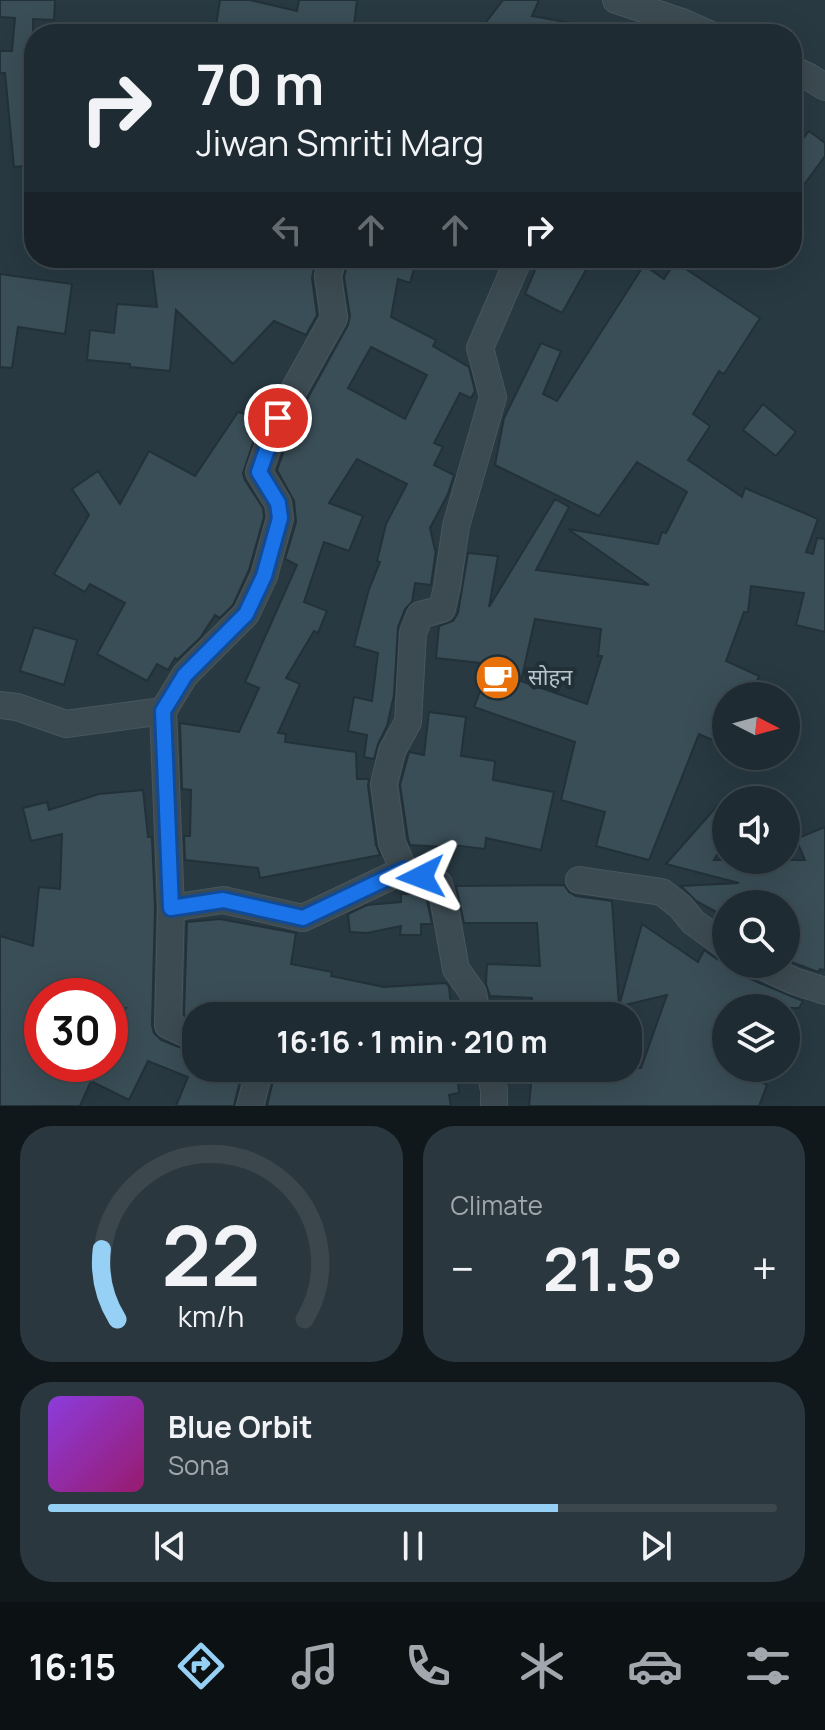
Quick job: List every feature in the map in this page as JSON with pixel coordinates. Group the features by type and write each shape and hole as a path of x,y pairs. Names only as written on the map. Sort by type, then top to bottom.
{"street":[{"path":"616,0 670,24"},
{"path":"802,74 825,87"},
{"path":"182,1032 168,1025 171,908 163,711 185,675 246,614 264,576 280,518 278,503 259,472 278,418 334,318 328,276 330,268"},
{"path":"475,1002 473,993 456,969 439,884 404,870 392,843 384,784 392,751 408,722 413,633 420,615 442,609 456,526 493,397 480,348 515,268"},
{"path":"0,705 17,707 66,724 163,711"},
{"path":"171,908 223,900 303,918 404,870"},
{"path":"579,880 662,892 712,936"},
{"path":"787,978 825,991"},
{"path":"250,1106 256,1082"},
{"path":"492,1082 494,1106"}],"building":[{"path":"0,0 55,0 54,20 33,19 33,24 24,24 24,166 14,167 5,73 0,73 0,51 12,51 15,18 0,17"},
{"path":"220,0 250,0 297,11 299,0 357,0 354,24 216,24"},
{"path":"503,0 539,0 532,16 571,23 571,24 485,24"},
{"path":"809,131 825,143 825,156 802,187 802,140"},
{"path":"152,268 314,268 312,278 317,315 306,335 274,321 233,364 176,310 170,371 87,360 90,330 114,333 117,304 157,307"},
{"path":"346,268 414,268 410,283 398,279 391,317 436,340 433,346 469,367 475,391 471,398 460,393 434,443 443,447 434,465 454,475 430,528 436,550 431,585 415,583 412,602 405,609 398,627 394,695 387,726 374,759 364,757 367,735 348,731 354,697 372,701 378,653 354,646 369,589 380,562 377,561 386,524 407,484 357,459 329,503 363,516 349,551 324,542 304,602 327,611 318,633 314,631 286,678 300,684 278,733 286,734 285,742 356,752 357,779 369,779 376,845 380,855 260,878 258,868 185,860 184,836 190,836 191,790 182,789 180,723 239,732 259,688 245,682 297,565 285,559 296,522 294,501 277,470 293,425 350,316 344,277","holes":["371,347 427,375 405,419 348,388"]},
{"path":"536,268 586,270 562,313 525,294"},
{"path":"642,268 648,268 664,279 671,268 684,268 760,318 724,374 719,371 693,414 710,426 688,460 742,497 745,488 818,519 806,552 813,554 817,538 825,539 825,632 796,625 804,593 751,586 748,612 744,612 726,661 759,676 757,682 712,682 712,740 699,734 649,860 596,846 605,812 561,800 575,742 474,707 491,664 436,658 439,626 453,621 458,613 468,553 498,556 489,607 555,499 569,507 536,570 649,585 568,529 658,544 687,492 637,462 599,516 495,465 504,418 541,343 561,351 543,394 557,401","holes":["535,619 601,629 598,656 602,656 587,704 521,681"]},
{"path":"0,274 72,284 65,334 18,327 12,368 0,367"},
{"path":"763,404 796,432 776,456 743,430"},
{"path":"238,412 261,419 243,473 263,508 264,517 249,570 233,605 220,618 215,615 200,638 177,660 175,658 168,670 157,664 147,681 97,654 125,603 90,584 85,592 54,574 89,515 72,489 98,471 120,504 149,451 195,476"},
{"path":"34,627 77,640 64,685 20,671"},
{"path":"429,712 466,717 461,756 495,761 493,780 554,792 541,850 486,838 485,849 445,844 444,847 410,845 400,785 409,752 424,755"},
{"path":"143,790 148,837 152,837 155,908 152,1025 154,1033 161,1040 182,1048 182,1075 148,1061 129,1100 93,1082 128,1082 128,978 24,978 24,1082 91,1082 80,1106 0,1106 0,936 33,946 39,887 60,889 62,834 31,841 23,808 47,802 49,810 99,794"},
{"path":"712,812 712,874 800,874 800,860 805,860 800,837 825,827 825,970 818,972 800,965 800,890 712,890 712,910 696,901 681,886 739,883 666,864"},
{"path":"564,885 576,896 612,901 619,1002 532,1002 532,998 490,996 486,984 487,964 540,966 537,923 464,923 456,886"},
{"path":"401,894 426,896 432,924 421,924 421,935 400,935 401,926 367,933 350,932 348,914 367,905 401,902"},
{"path":"220,919 296,933 291,964 384,987 446,983 451,1002 184,1002 187,922"},
{"path":"642,924 698,962 704,950 712,956 712,978 749,978 786,994 712,994 712,1082 761,1082 767,1085 759,1106 529,1106 531,1082 642,1082 642,1065 667,995 638,1002 620,1002"},
{"path":"186,1082 240,1082 234,1106 176,1106"},
{"path":"273,1082 458,1082 459,1093 449,1095 451,1106 267,1106"}],"place":[{"name":"सोहन","path":"497,677"}],"route":[{"path":"278,418 259,472 278,503 280,518 264,576 246,614 185,675 163,711 171,908 223,900 303,918 404,870 421,877"}]}
